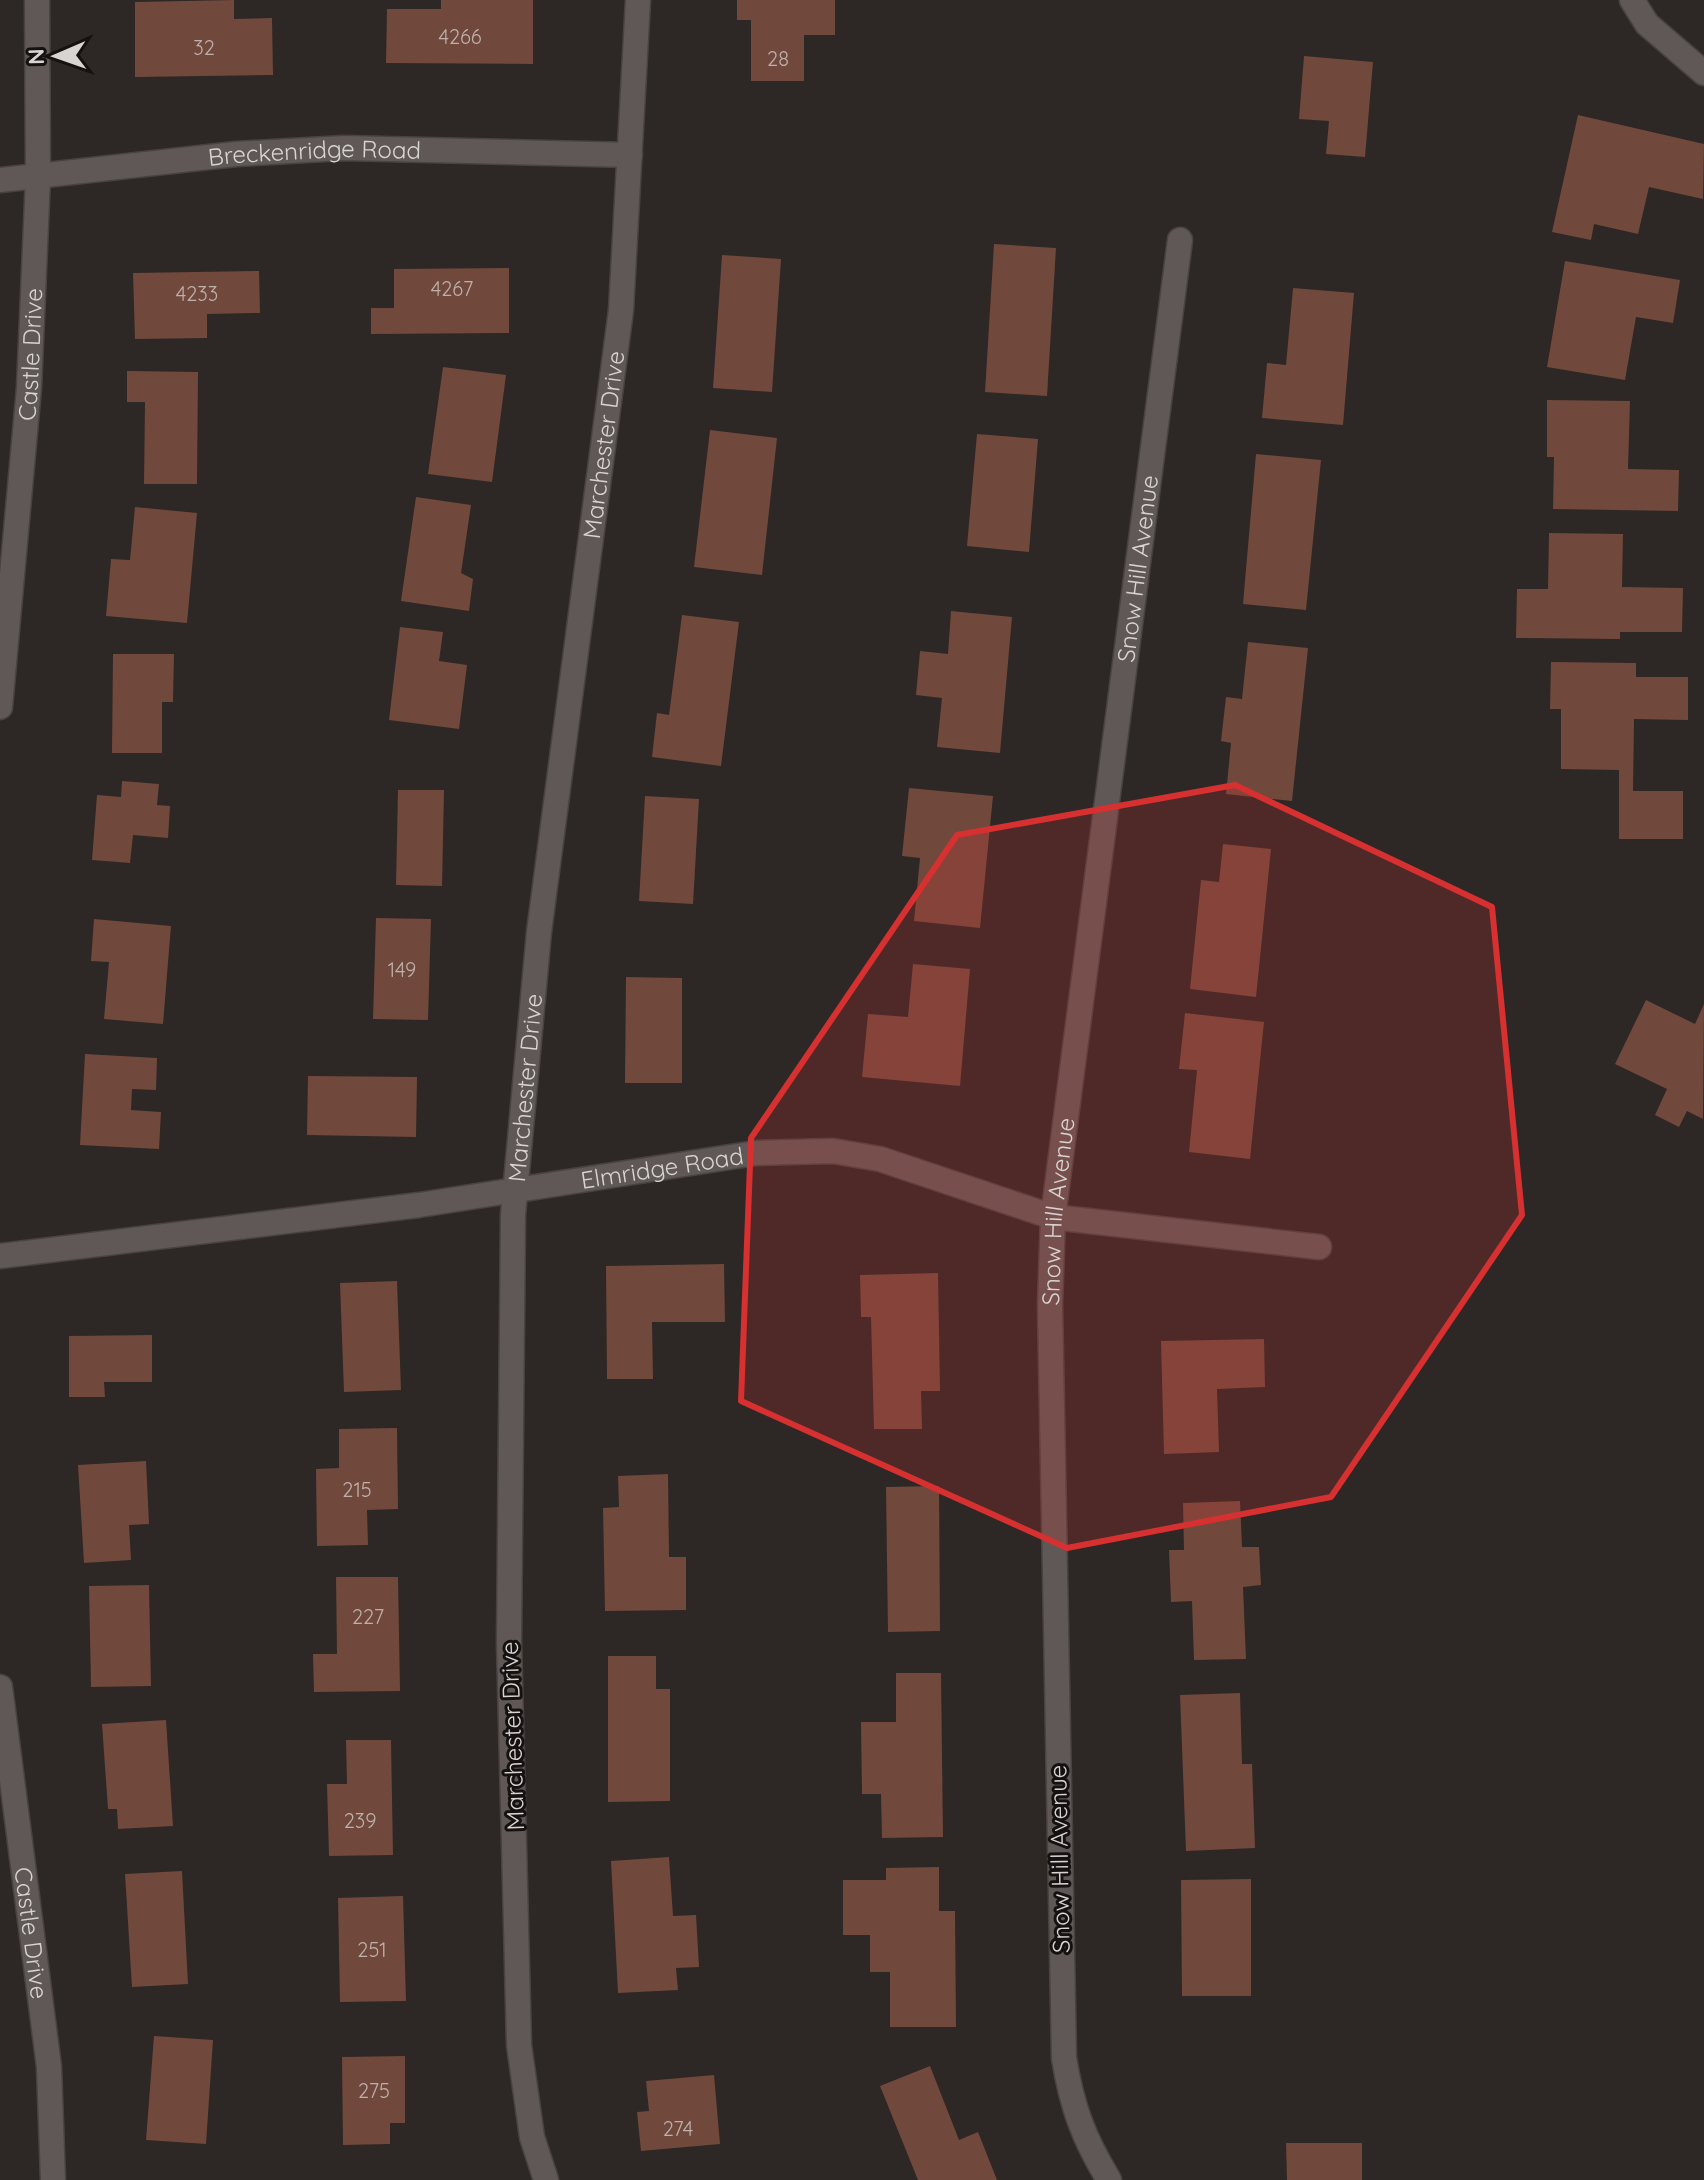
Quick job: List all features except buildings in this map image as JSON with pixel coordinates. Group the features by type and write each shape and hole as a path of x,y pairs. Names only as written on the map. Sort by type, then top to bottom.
{"street":[{"name":"Castle Drive","path":"0,707 29,388 38,177 37,0"},
{"name":"Marchester Drive","path":"546,2180 532,2137 519,2045 509,1643 508,1421 517,1189 522,1094 539,932 621,310 638,0"},
{"path":"1632,0 1647,24 1704,73"},
{"name":"Breckenridge Road","path":"0,180 236,154 344,148 630,155"},
{"name":"Snow Hill Avenue","path":"1109,2180 1084,2140 1072,2103 1061,2005 1050,1304 1053,1217 1180,240"},
{"name":"Elmridge Road","path":"0,1256 419,1205 756,1153 833,1151 880,1159 1053,1217 1319,1247"},
{"name":"Castle Drive","path":"0,1687 49,2067 53,2180"}],"highlighted area":[{"path":"1235,785 1492,907 1522,1215 1331,1497 1067,1548 741,1401 751,1138 957,835"}]}
